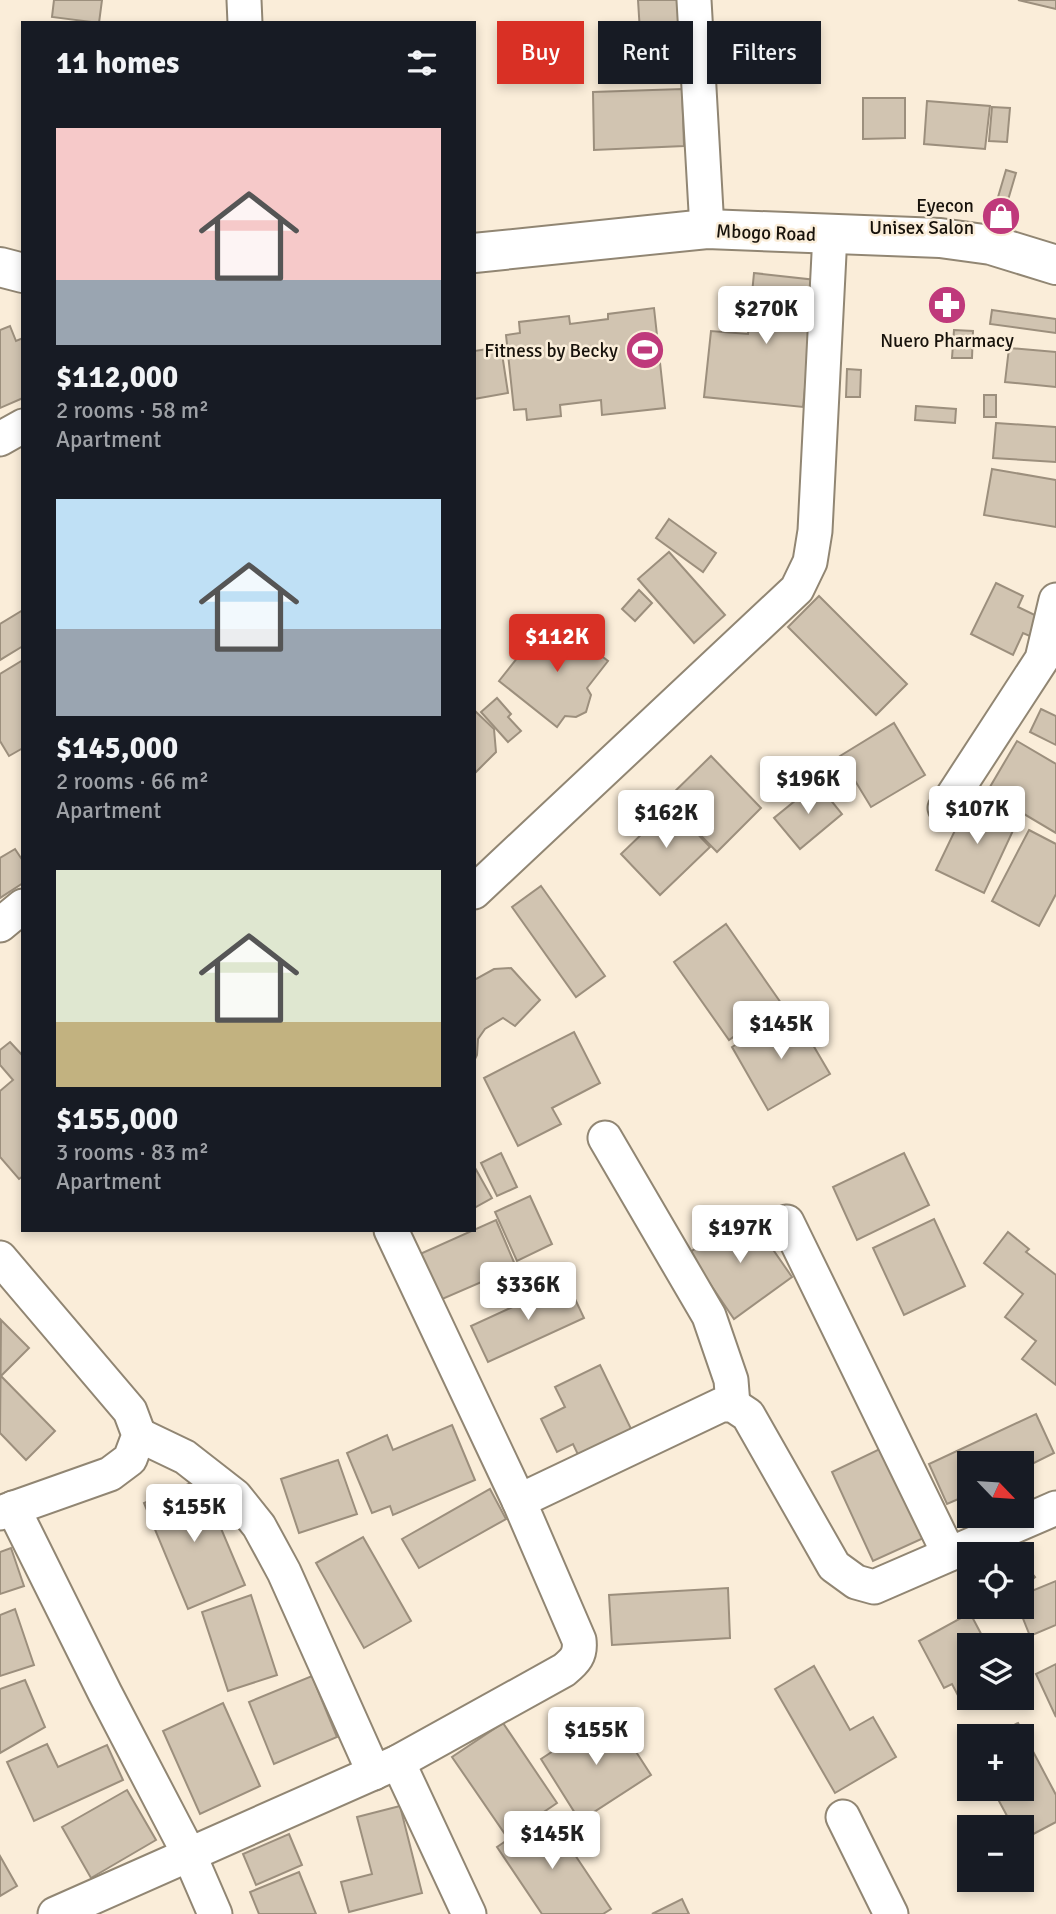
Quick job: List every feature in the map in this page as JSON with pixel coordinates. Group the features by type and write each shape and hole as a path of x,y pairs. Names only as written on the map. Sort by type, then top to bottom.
{"main road":[{"name":"Mbogo Road","path":"476,253 707,229 940,238 991,245 1056,265"},
{"path":"0,267 21,272"}],"street":[{"path":"244,0 245,21"},
{"path":"694,0 707,229"},
{"path":"476,890 797,589 810,562 815,531 830,234"},
{"path":"0,439 21,427"},
{"path":"945,808 1042,659 1056,600"},
{"path":"0,925 21,908"},
{"path":"605,1138 709,1316 731,1381 733,1405"},
{"path":"787,1222 949,1554"},
{"path":"55,1914 386,1767 564,1670 576,1660 581,1651 575,1626 519,1501 392,1232"},
{"path":"0,1258 131,1410 139,1435 130,1459 110,1474 7,1511 189,1854 215,1914"},
{"path":"519,1501 722,1405 733,1405 748,1415 834,1566 866,1586 874,1587 1056,1508"},
{"path":"139,1435 185,1457 235,1496 259,1526 386,1767 469,1914"},
{"path":"843,1817 891,1914"}],"building":[{"path":"54,0 102,0 99,21 52,17"},
{"path":"638,0 681,0 682,21 639,21"},
{"path":"1018,0 1056,0 1056,9"},
{"path":"682,89 684,146 594,150 593,92"},
{"path":"863,98 905,98 905,138 863,139"},
{"path":"927,101 990,106 985,149 924,144"},
{"path":"992,107 1010,108 1007,142 989,141"},
{"path":"1006,170 1016,173 1008,200 998,197"},
{"path":"754,273 816,280 803,407 704,397 711,331 748,334"},
{"path":"654,308 665,408 602,415 601,400 560,405 561,416 527,420 526,409 514,410 506,335 520,333 519,322 569,316 570,324 608,319 608,314"},
{"path":"992,310 1056,319 1056,333 990,324"},
{"path":"10,326 16,341 21,339 21,399 0,408 0,330"},
{"path":"954,330 973,331 972,358 952,358"},
{"path":"501,347 508,393 476,399 476,351"},
{"path":"1009,348 1056,352 1056,387 1005,382"},
{"path":"847,369 861,370 860,397 846,397"},
{"path":"984,395 996,395 996,417 984,417"},
{"path":"916,406 956,409 955,423 915,420"},
{"path":"996,423 1056,427 1056,462 993,458"},
{"path":"992,469 1056,480 1056,527 984,515"},
{"path":"669,519 716,553 703,572 656,538"},
{"path":"669,552 725,615 694,643 638,579"},
{"path":"996,583 1023,596 1018,607 1041,618 1032,637 1023,633 1013,655 971,634"},
{"path":"639,590 652,603 635,621 622,609"},
{"path":"819,596 907,684 876,715 788,627"},
{"path":"21,611 21,647 0,660 0,624"},
{"path":"564,616 586,634 581,640 608,661 587,688 591,695 586,712 576,717 565,716 557,727 499,681 522,652 531,658"},
{"path":"21,661 21,749 9,756 0,741 0,674"},
{"path":"497,698 511,714 508,717 521,731 508,742 481,712"},
{"path":"1041,709 1056,716 1056,745 1030,732"},
{"path":"476,712 494,729 496,752 476,772"},
{"path":"894,723 925,775 871,807 840,756"},
{"path":"1017,741 1056,764 1056,833 987,792"},
{"path":"711,756 761,808 717,852 666,800"},
{"path":"817,783 842,814 800,849 774,818"},
{"path":"970,799 1017,822 984,893 936,870"},
{"path":"671,806 710,847 660,895 621,854"},
{"path":"1029,830 1056,844 1056,894 1039,926 992,901"},
{"path":"15,849 21,858 21,884 0,898 0,858"},
{"path":"541,886 605,976 576,997 512,907"},
{"path":"726,924 781,1003 729,1040 674,962"},
{"path":"511,968 540,1000 515,1026 503,1018 485,1029 478,1039 476,1057 476,979 494,969"},
{"path":"793,1011 830,1074 768,1110 732,1047"},
{"path":"574,1032 600,1083 552,1108 561,1124 518,1146 484,1078"},
{"path":"10,1042 21,1054 19,1179 0,1157 0,1091 13,1080 0,1065 0,1050"},
{"path":"501,1153 517,1187 497,1196 481,1163"},
{"path":"904,1153 929,1205 857,1240 833,1187"},
{"path":"476,1170 492,1198 476,1207"},
{"path":"530,1196 552,1244 517,1261 495,1212"},
{"path":"747,1212 792,1277 734,1319 689,1253"},
{"path":"934,1219 965,1286 904,1315 873,1248"},
{"path":"496,1220 516,1267 440,1300 420,1254 469,1232 476,1232 476,1229"},
{"path":"1008,1232 1029,1249 1026,1252 1056,1275 1056,1385 1022,1359 1036,1341 1005,1317 1023,1294 984,1263"},
{"path":"567,1282 584,1318 488,1362 471,1326"},
{"path":"1,1320 29,1348 1,1376 55,1431 26,1460 0,1433"},
{"path":"600,1365 635,1437 582,1463 573,1444 557,1452 541,1419 565,1407 555,1387"},
{"path":"1036,1414 1054,1453 1034,1463 1034,1451 957,1451 957,1500 947,1504 929,1464"},
{"path":"452,1425 475,1480 393,1515 390,1506 372,1513 347,1453 387,1435 393,1450"},
{"path":"886,1446 928,1536 873,1561 832,1472"},
{"path":"338,1460 357,1514 299,1533 281,1479"},
{"path":"200,1479 245,1585 188,1609 144,1503"},
{"path":"490,1489 506,1519 419,1568 402,1539"},
{"path":"363,1537 411,1621 364,1648 316,1563"},
{"path":"11,1548 24,1586 0,1594 0,1552"},
{"path":"1056,1581 1056,1625 1034,1634 1029,1633 1023,1619 1034,1619 1034,1590"},
{"path":"728,1588 730,1638 612,1645 609,1595"},
{"path":"251,1595 277,1675 228,1691 202,1612"},
{"path":"15,1609 34,1665 0,1676 0,1615"},
{"path":"959,1619 973,1619 981,1633 957,1633 957,1694 952,1684 944,1688 919,1641"},
{"path":"1056,1664 1056,1717 1036,1674"},
{"path":"814,1666 850,1730 873,1717 896,1757 835,1793 775,1689"},
{"path":"312,1676 337,1737 274,1764 249,1702"},
{"path":"25,1680 45,1727 0,1753 0,1689"},
{"path":"223,1703 260,1786 200,1814 163,1731"},
{"path":"611,1713 651,1775 580,1821 541,1759"},
{"path":"503,1723 557,1803 507,1837 452,1757"},
{"path":"47,1744 58,1767 107,1745 123,1780 34,1821 7,1762"},
{"path":"1034,1753 1056,1795 1056,1822 1034,1834 1034,1815 1007,1815 999,1801 1034,1801"},
{"path":"127,1790 156,1840 91,1878 62,1827"},
{"path":"400,1806 422,1893 349,1912 341,1882 372,1874 357,1817"},
{"path":"547,1813 611,1909 603,1914 542,1914 497,1847"},
{"path":"289,1834 302,1865 256,1885 243,1854"},
{"path":"0,1856 17,1886 0,1896"},
{"path":"299,1872 316,1914 259,1914 250,1892"},
{"path":"682,1899 689,1914 652,1914"}],"place":[{"name":"Eyecon Unisex Salon","path":"1001,216"},
{"name":"Nuero Pharmacy","path":"947,305"},
{"name":"Fitness by Becky","path":"645,350"}]}
